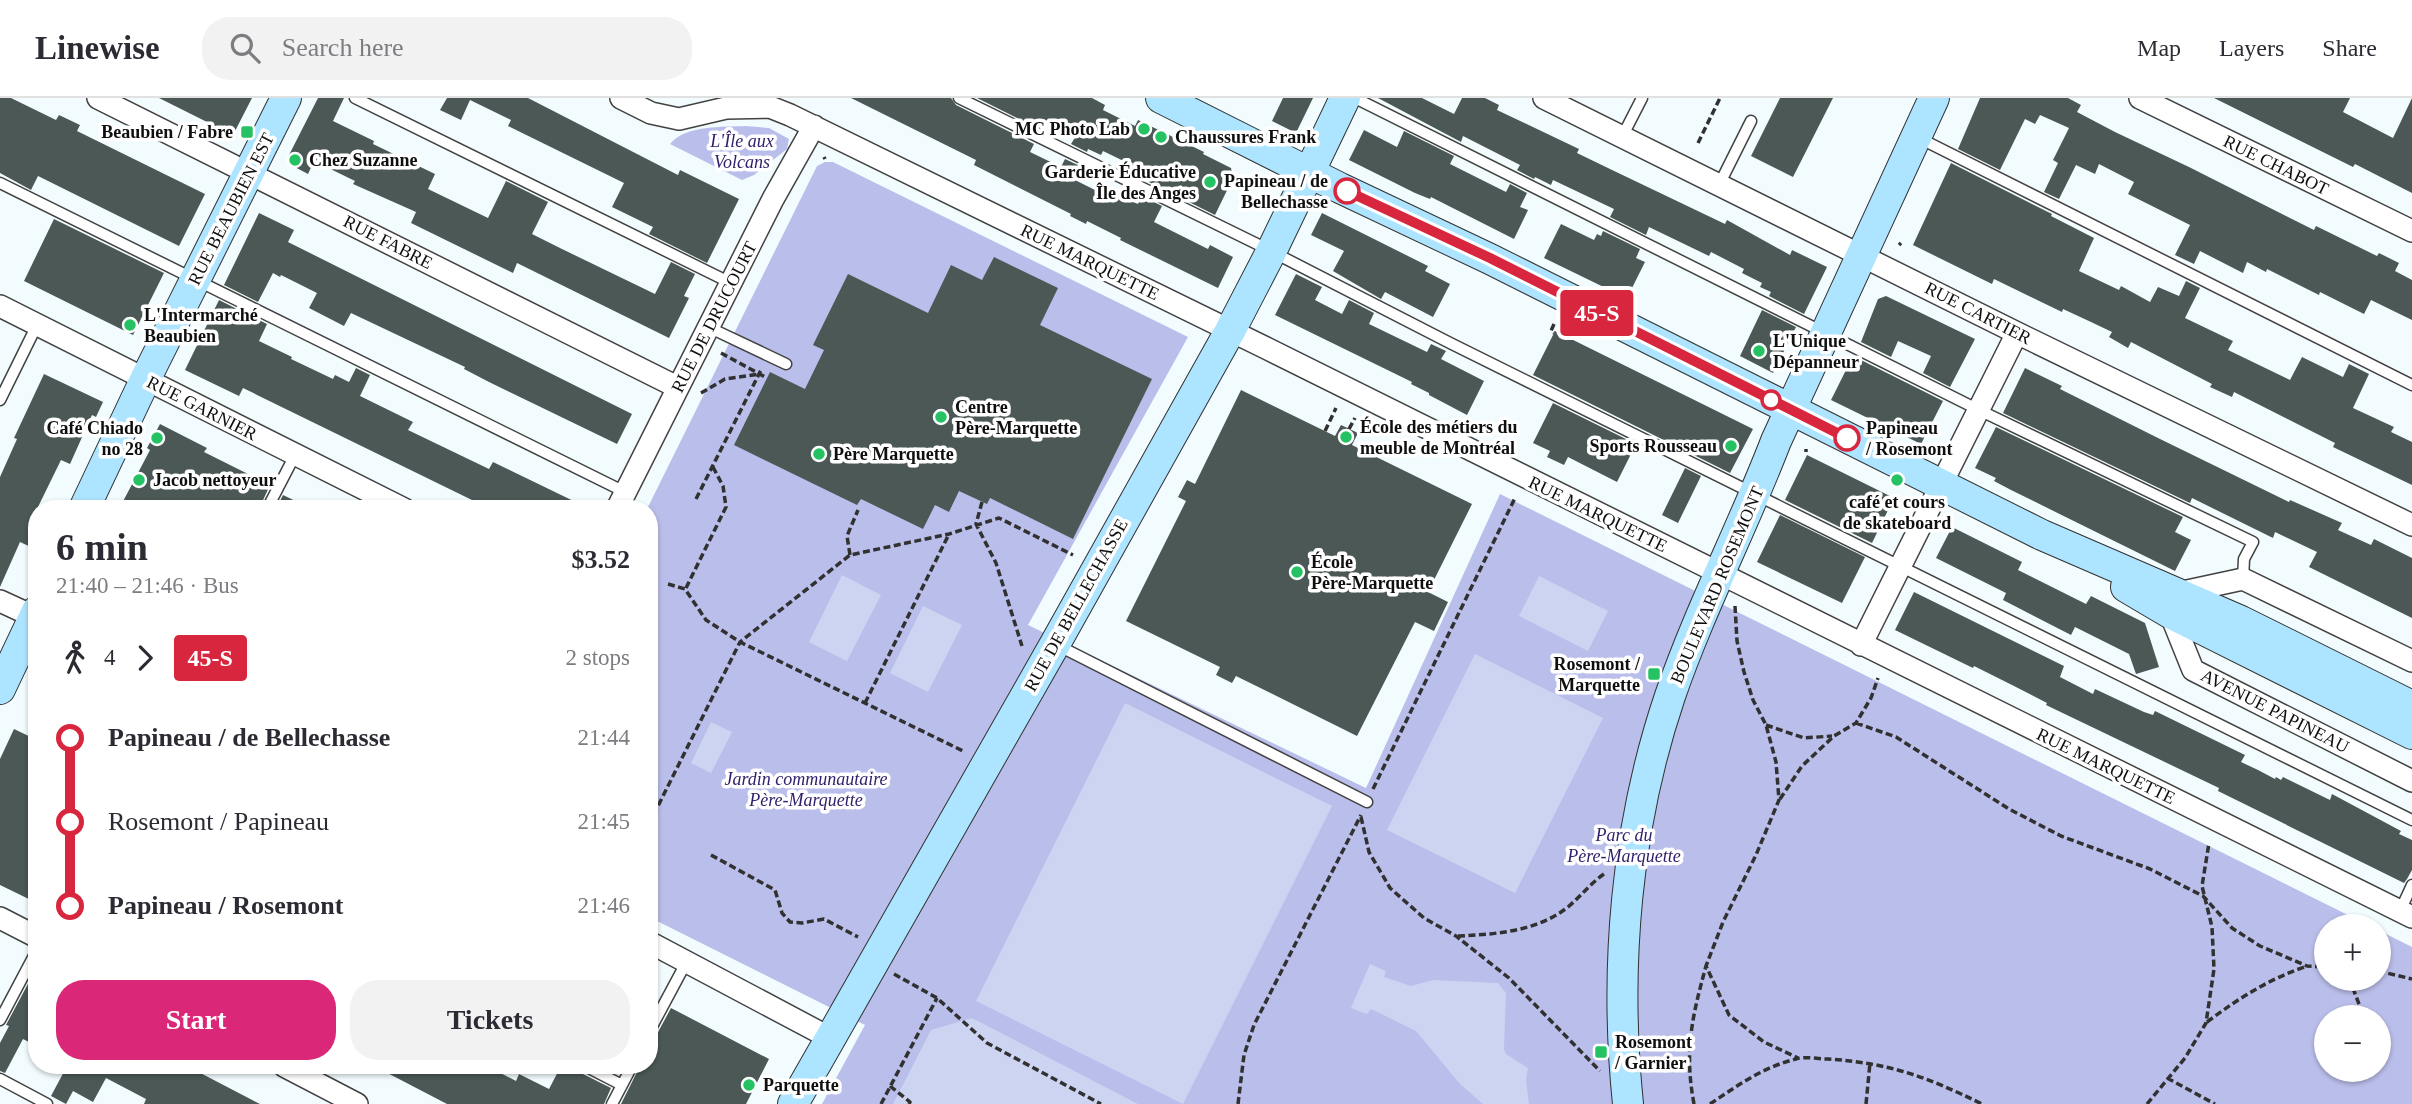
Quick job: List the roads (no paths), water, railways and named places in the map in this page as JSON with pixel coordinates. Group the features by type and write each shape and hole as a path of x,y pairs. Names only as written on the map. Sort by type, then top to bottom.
{"main road":[{"name":"RUE BEAUBIEN EST","path":"88,500 286,98"},
{"path":"1161,98 1490,258 2042,535 2174,603 2412,734"},
{"name":"RUE DE BELLECHASSE","path":"793,1104 1230,331 1345,98"},
{"name":"BOULEVARD ROSEMONT","path":"1628,1104 1622,1035 1623,950 1633,850 1646,780 1670,695 1790,410 1934,98"},
{"path":"2174,603 2241,621 2412,706"},
{"path":"0,689 28,631"}],"street":[{"name":"RUE FABRE","path":"97,98 677,387"},
{"name":"RUE MARQUETTE","path":"621,98 651,113 679,119 726,108 771,107 814,126 2406,914"},
{"name":"RUE CARTIER","path":"1544,98 2412,525"},
{"name":"RUE CHABOT","path":"2140,98 2412,231"},
{"name":"RUE DE DRUCOURT","path":"621,500 677,387 814,126"},
{"name":"RUE GARNIER","path":"0,306 386,500"},
{"path":"1861,645 2017,333"},
{"path":"2174,603 2243,579 2412,660"},
{"path":"0,601 28,612"},
{"name":"AVENUE PAPINEAU","path":"2174,603 2193,670 2412,780"},
{"path":"0,918 28,932"},
{"path":"658,946 830,1038"},
{"path":"299,1074 357,1104"}],"lane":[{"path":"355,98 731,283"},
{"path":"959,98 2412,820"},
{"path":"1355,98 1979,410 2253,542 2244,559 2243,579"},
{"path":"1622,137 1642,98"},
{"path":"1719,185 1751,121"},
{"path":"1917,137 2412,385"},
{"path":"0,183 195,280 619,500"},
{"path":"0,400 37,325"},
{"path":"708,327 786,364"},
{"path":"272,500 295,455"},
{"path":"1055,644 1367,802"},
{"path":"2406,914 2412,885"},
{"path":"658,1015 687,961"},
{"path":"0,1020 28,967"},
{"path":"601,1074 622,1085"},
{"path":"612,1104 628,1074"},
{"path":"0,1079 47,1104"}],"place":[{"name":"MC Photo Lab","path":"1144,129"},
{"name":"Beaubien / Fabre","path":"247,132"},
{"name":"Chaussures Frank","path":"1161,137"},
{"name":"Chez Suzanne","path":"295,160"},
{"name":"Garderie Éducative Île des Anges","path":"1210,182"},
{"name":"Papineau / de Bellechasse","path":"1347,191"},
{"name":"L'Intermarché Beaubien","path":"130,325"},
{"name":"L'Unique Dépanneur","path":"1759,351"},
{"name":"Centre Père-Marquette","path":"941,417"},
{"name":"École des métiers du meuble de Montréal","path":"1346,437"},
{"name":"Café Chiado no 28","path":"157,438"},
{"name":"Papineau / Rosemont","path":"1847,438"},
{"name":"Sports Rousseau","path":"1731,446"},
{"name":"Père Marquette","path":"819,454"},
{"name":"Jacob nettoyeur","path":"139,480"},
{"name":"café et cours de skateboard","path":"1897,480"},
{"name":"École Père-Marquette","path":"1297,572"},
{"name":"Rosemont / Marquette","path":"1654,674"},
{"name":"Rosemont / Garnier","path":"1601,1052"},
{"name":"Parquette","path":"749,1085"}],"park label":[{"name":"L'Île aux Volcans","path":"742,151"},
{"name":"Jardin communautaire Père-Marquette","path":"806,789"},
{"name":"Parc du Père-Marquette","path":"1624,845"}]}
